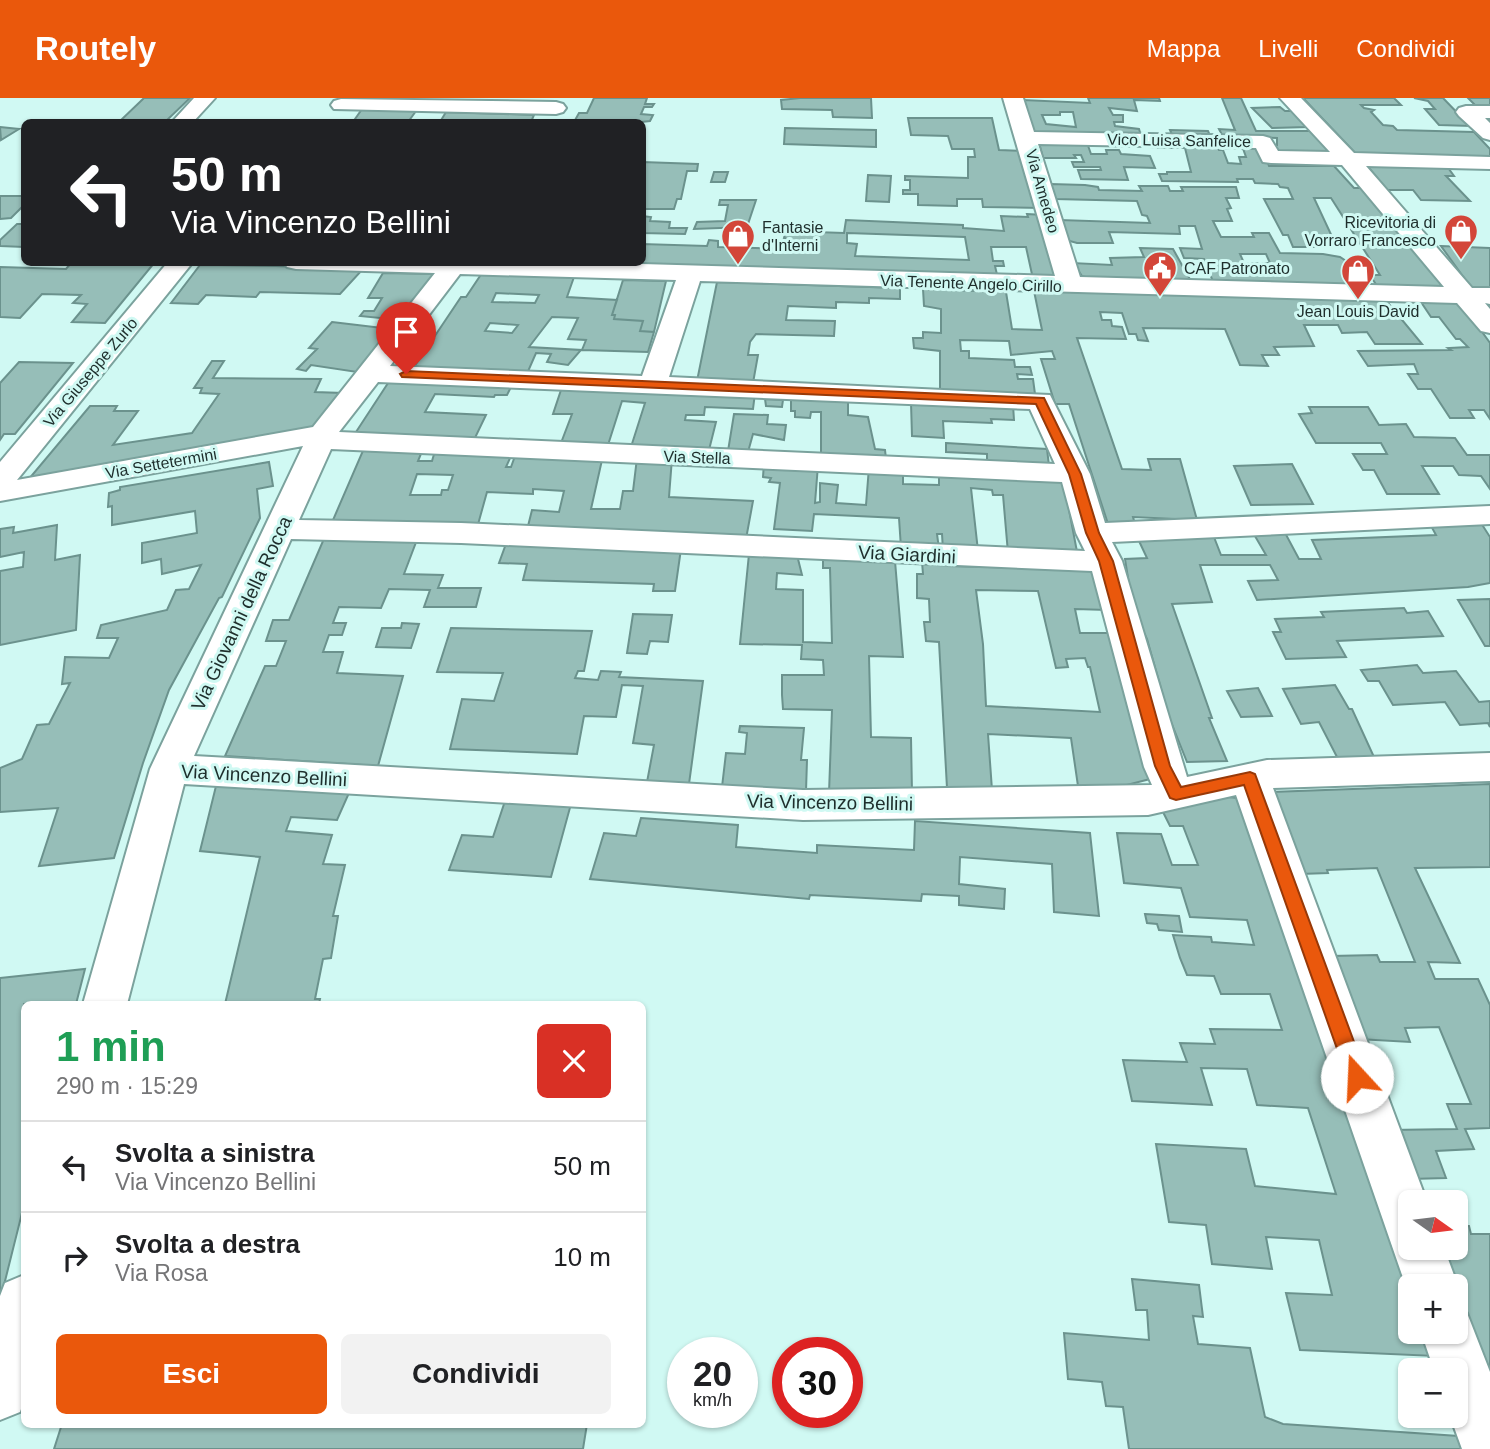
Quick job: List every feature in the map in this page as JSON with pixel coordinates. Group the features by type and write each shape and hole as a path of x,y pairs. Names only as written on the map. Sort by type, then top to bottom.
{"street":[{"path":"185,119 205,98"},
{"name":"Via Amedeo","path":"1013,98 1070,285"},
{"path":"1290,98 1479,296 1490,325"},
{"path":"330,119 344,101 555,110"},
{"path":"1490,112 1466,112 1490,135"},
{"name":"Vico Luisa Sanfelice","path":"1027,138 1263,142 1271,157 1490,163"},
{"name":"Via Giuseppe Zurlo","path":"0,481 178,266"},
{"name":"Via Giovanni della Rocca","path":"106,1001 169,769 321,437 454,266"},
{"name":"Via Tenente Angelo Cirillo","path":"478,266 690,275 1479,296"},
{"path":"653,384 690,275"},
{"path":"371,373 1040,401 1075,474 1163,766 1176,794"},
{"name":"Via Stella","path":"321,437 1075,474"},
{"name":"Via Settetermini","path":"0,492 321,437"},
{"name":"Via Giardini","path":"279,529 460,533 1034,560 1099,547 1490,515"},
{"name":"Via Vincenzo Bellini","path":"169,769 803,805 1148,800 1267,774 1490,767"},
{"path":"1250,778 1398,1192"},
{"path":"0,1392 21,1313"},
{"path":"1452,1344 1490,1447"}],"building":[{"path":"144,98 190,98 168,119 122,119"},
{"path":"594,98 647,98 645,104 654,104 652,107 644,107 641,114 653,115 650,121 576,119 579,113 587,113"},
{"path":"871,98 872,118 833,117 832,110 782,109 781,100"},
{"path":"1088,98 1159,98 1160,101 1134,100 1137,111 1109,108 1113,115 1123,115 1123,122 1114,122 1115,126 1139,129 1141,136 1035,135 1023,100 1090,103","holes":["1073,112 1076,127 1046,124 1042,115"]},
{"path":"1222,98 1241,98 1256,131 1314,131 1334,156 1279,154 1274,145 1277,145 1277,138 1223,137 1219,129 1235,130"},
{"path":"1303,98 1394,98 1401,105 1361,105 1374,110 1371,112 1383,125 1393,126 1397,130 1474,132 1490,149 1490,159 1358,156"},
{"path":"1414,98 1443,98 1470,126 1439,125 1425,109 1435,109 1428,101"},
{"path":"1468,98 1490,98 1490,109 1479,109"},
{"path":"1280,107 1285,111 1292,111 1307,127 1272,128 1252,108"},
{"path":"362,109 416,111 410,119 355,119"},
{"path":"446,112 534,115 532,119 442,119"},
{"path":"908,118 992,118 999,150 1025,151 1041,208 983,207 982,199 957,199 957,206 918,205 918,194 903,194 903,190 910,190 910,180 905,180 905,176 968,178 968,157 975,157 974,149 952,149 948,136 911,135"},
{"path":"0,127 19,129 1,140"},
{"path":"785,128 876,130 876,147 784,144"},
{"path":"1170,130 1208,131 1211,138 1173,137"},
{"path":"1038,139 1086,140 1091,154 1107,154 1106,150 1119,150 1121,154 1150,156 1155,168 1124,167 1128,180 1081,179 1078,170 1101,170 1100,167 1074,167 1072,162 1084,162 1081,155 1074,155 1076,158 1043,158"},
{"path":"1154,141 1215,143 1219,150 1223,150 1228,163 1241,164 1239,157 1246,157 1241,143 1261,143 1269,166 1334,166 1354,188 1363,188 1450,289 1377,286 1370,275 1380,275 1331,198 1314,198 1335,243 1321,243 1324,247 1293,247 1288,235 1283,235 1264,199 1293,199 1288,188 1278,184 1255,183 1253,179 1237,179 1238,182 1162,181 1159,174 1191,172 1185,148 1158,148"},
{"path":"646,162 698,164 697,171 687,171 681,199 677,199 674,209 646,209"},
{"path":"1364,162 1446,165 1454,176 1446,176 1470,201 1421,200 1413,190 1387,190"},
{"path":"714,172 728,172 725,182 711,182"},
{"path":"868,175 891,176 889,202 866,201"},
{"path":"1050,184 1085,185 1098,187 1099,190 1142,191 1139,186 1168,186 1170,191 1183,191 1181,187 1236,187 1239,198 1226,198 1231,208 1227,209 1232,221 1213,221 1221,237 1254,237 1252,233 1269,233 1280,253 1340,257 1349,263 1346,263 1358,286 1214,284 1204,259 1184,258 1180,248 1202,249 1195,226 1179,226 1180,234 1109,232 1113,243 1077,243 1066,240 1060,220 1150,223 1147,216 1142,215 1137,201 1055,199","holes":["1240,254 1266,254 1270,263 1244,263"]},
{"path":"0,196 21,196 21,208 11,218 0,219"},
{"path":"720,200 756,200 747,227 694,229 697,222 725,221 728,205 719,205"},
{"path":"1043,215 1059,277 1033,279 1026,247 991,247 993,261 1003,261 1004,266 995,266 998,279 646,265 646,244 707,246 709,240 718,241 718,247 795,249 796,243 788,242 789,239 784,238 786,231 844,233 846,220 963,225 963,228 1004,231 1001,216","holes":["847,233 965,237 969,260 855,256 857,244 847,243"]},
{"path":"646,216 651,217 650,221 670,222 669,228 687,228 685,234 646,233"},
{"path":"17,224 21,224 21,247 0,246 0,240"},
{"path":"1441,246 1490,248 1490,290 1472,289"},
{"path":"1140,248 1173,249 1192,283 1089,278 1082,276 1073,263 1112,265 1110,258 1144,257"},
{"path":"69,266 152,266 105,323 72,322 87,304 73,303 81,295 42,294 20,318 0,317 0,267 66,269"},
{"path":"199,266 363,269 340,294 260,292 256,297 206,295 198,304 171,303"},
{"path":"383,273 438,274 400,320 360,316 364,311 374,311 382,298 368,298"},
{"path":"482,273 574,277 567,297 617,300 612,315 615,315 614,319 643,321 640,331 654,332 648,352 582,350 586,340 568,339 578,318 552,317 529,347 581,350 568,365 547,362 551,354 536,353 526,376 412,370 461,297 466,297","holes":["496,293 539,295 535,303 492,302","490,323 518,325 512,333 485,331"]},
{"path":"623,280 666,281 654,332 640,331 643,321 614,319 615,315 612,315"},
{"path":"717,282 900,288 900,299 869,298 869,303 836,302 836,308 788,306 786,320 835,321 834,336 756,334 750,342 748,355 758,355 753,383 697,381"},
{"path":"923,289 1006,292 1012,329 1042,330 1034,291 1322,299 1384,298 1422,344 1375,344 1367,332 1342,333 1338,325 1304,325 1314,346 1274,347 1279,355 1262,355 1268,366 1240,365 1225,329 1143,328 1148,341 1138,340 1136,334 1129,334 1122,313 1100,312 1102,320 1111,320 1112,326 1122,327 1126,339 1077,338 1122,469 1151,470 1148,459 1180,459 1197,520 1133,517 1136,528 1109,527 1069,404 1055,404 1041,359 1055,359 1052,351 1011,355 1009,341 960,340 961,351 969,351 969,358 1014,360 1015,367 1030,367 1032,375 1017,374 1018,379 1033,379 1035,394 940,392 940,351 914,348 913,338 923,338 923,332 941,333 941,309 924,306"},
{"path":"1419,299 1459,300 1490,343 1490,419 1484,410 1469,410 1474,418 1450,418 1431,389 1418,389 1408,374 1418,374 1414,364 1368,366 1358,351 1451,350 1448,348 1468,347 1460,339 1456,339 1439,317 1431,317"},
{"path":"332,322 391,329 357,372 311,365 306,371 297,369 317,349 309,348"},
{"path":"212,361 224,361 213,378 321,379 315,392 342,393 316,429 28,480 90,406 117,406 114,411 138,411 113,445 192,433 219,394 200,393 202,388 194,388"},
{"path":"19,362 73,363 15,434 4,434 0,440 0,383"},
{"path":"392,377 513,383 507,395 494,397 435,394 425,412 486,415 473,442 354,435"},
{"path":"563,384 755,393 753,409 705,407 704,415 686,415 685,420 716,422 709,450 631,447 645,403 622,401 608,445 561,443 572,414 553,414"},
{"path":"791,394 848,397 848,415 868,417 875,449 885,450 886,459 821,455 821,412 811,412 810,418 795,417 795,411 791,411"},
{"path":"765,399 783,400 782,407 766,406"},
{"path":"911,403 1013,405 1014,420 991,419 992,423 943,421 944,438 912,436"},
{"path":"1309,407 1368,407 1379,425 1406,424 1414,437 1455,438 1467,455 1490,455 1490,489 1481,476 1459,475 1453,466 1422,466 1439,494 1387,494 1374,470 1363,470 1353,454 1387,454 1381,443 1316,443 1299,414 1312,413"},
{"path":"734,414 768,415 767,424 786,425 784,440 753,434 748,452 728,451"},
{"path":"946,443 1047,449 1049,466 987,463 987,454 946,452"},
{"path":"365,446 423,449 418,461 432,461 435,451 511,456 506,467 511,467 515,456 602,460 591,509 620,509 623,491 633,491 637,458 672,458 669,497 753,501 746,539 527,530 532,510 559,512 564,491 533,489 533,494 487,492 477,528 333,520","holes":["417,474 453,475 448,490 442,490 441,495 410,495"]},
{"path":"269,462 273,486 257,489 260,518 222,597 219,598 169,690 114,858 39,866 58,808 0,812 0,768 22,759 37,725 49,724 70,683 62,684 65,657 109,658 118,638 97,638 101,625 167,610 176,590 189,589 201,565 162,574 161,559 142,563 142,543 197,533 195,511 112,525 112,506 108,507 109,493 120,490 120,487"},
{"path":"764,463 818,465 815,503 820,502 820,483 838,485 836,503 866,505 869,467 903,469 903,484 939,485 939,473 1063,478 1078,557 1008,553 1003,495 993,495 992,490 971,488 978,551 943,550 942,534 937,534 939,549 901,548 899,518 814,514 812,531 774,529 780,483 769,482 771,478 763,477"},
{"path":"1292,464 1313,504 1251,505 1234,466"},
{"path":"1481,523 1490,537 1490,583 1468,587 1257,600 1248,581 1278,580 1270,565 1200,565 1212,602 1172,604 1212,718 1209,718 1227,761 1187,762 1169,717 1147,639 1133,610 1125,559 1147,558 1139,541 1212,532 1221,555 1266,555 1252,531 1283,529 1299,559 1321,559 1312,540 1436,535 1430,524"},
{"path":"57,525 55,560 80,555 76,630 0,645 0,571 23,567 24,552 0,557 0,529 14,527 13,533"},
{"path":"326,534 418,537 404,574 443,575 438,588 481,588 476,607 424,607 430,590 389,589 381,608 339,607 333,623 346,623 342,635 329,635 323,652 343,652 337,673 403,676 378,766 225,756 265,666 276,666 286,641 266,641 273,620 289,620"},
{"path":"507,541 681,549 675,591 653,591 654,584 523,580 527,564 499,563"},
{"path":"749,554 797,555 802,575 777,573 776,589 803,590 803,642 832,643 830,568 823,568 823,557 895,561 903,657 869,656 871,737 911,738 912,793 829,793 832,710 783,709 782,695 782,675 824,675 823,660 801,659 802,645 740,644"},
{"path":"922,562 947,563 948,566 1099,570 1107,610 1075,609 1080,633 1115,633 1154,778 1119,787 1078,786 1071,738 988,734 992,790 947,788 939,642 926,641 924,622 930,622 929,599 917,598 917,574 923,574","holes":["976,590 1038,591 1056,668 1068,667 1066,659 1085,658 1090,667 1100,712 986,706 983,644"]},
{"path":"1490,599 1490,646 1485,646 1458,600"},
{"path":"1404,608 1407,613 1428,611 1443,636 1337,641 1346,657 1286,659 1273,632 1281,632 1275,619 1324,617 1321,612"},
{"path":"633,614 672,615 668,642 650,641 647,654 627,653"},
{"path":"402,623 419,624 411,648 376,647 382,628 401,628"},
{"path":"451,628 592,631 584,671 578,671 575,678 598,680 601,671 621,672 619,677 703,681 689,784 647,782 654,745 633,743 643,686 622,685 616,717 584,716 577,754 450,749 462,699 494,701 503,673 437,672"},
{"path":"1417,665 1423,673 1456,671 1479,702 1490,701 1490,727 1488,723 1460,725 1445,702 1393,705 1379,681 1368,681 1361,670"},
{"path":"1335,685 1349,709 1352,709 1374,757 1337,757 1319,722 1301,724 1283,689"},
{"path":"1258,688 1272,716 1241,717 1227,691"},
{"path":"740,726 804,728 801,760 807,760 806,791 722,787 726,753 745,754 747,733 739,732"},
{"path":"1490,784 1490,867 1415,868 1460,963 1428,962 1435,979 1478,979 1490,1005 1490,1128 1465,1129 1474,1149 1436,1151 1446,1178 1410,1179 1390,1130 1457,1129 1447,1104 1471,1104 1439,1027 1405,1028 1410,1042 1358,1039 1331,956 1377,955 1380,962 1415,962 1377,868 1300,874 1271,792"},
{"path":"216,786 349,793 337,820 291,817 286,831 332,835 323,864 345,865 333,916 338,916 331,958 323,959 315,999 320,1001 226,1001 260,857 200,851"},
{"path":"1211,795 1246,799 1372,1159 1398,1242 1398,1260 1404,1260 1408,1274 1398,1274 1398,1344 1431,1344 1435,1356 1300,1350 1286,1293 1332,1295 1319,1240 1266,1237 1272,1269 1212,1264 1206,1225 1169,1222 1156,1144 1246,1149 1255,1186 1336,1194 1308,1108 1257,1105 1247,1069 1201,1068 1212,1105 1132,1101 1123,1060 1187,1062 1180,1043 1215,1044 1210,1029 1282,1030 1270,994 1221,994 1214,976 1187,975 1173,935 1211,937 1212,942 1254,945 1247,920 1190,917 1181,888 1124,883 1117,833 1161,834 1172,865 1198,865 1183,826 1170,826 1163,812"},
{"path":"506,798 571,804 551,877 449,870 462,835 493,837"},
{"path":"641,818 738,825 736,847 817,853 817,845 914,850 915,821 1090,833 1099,916 1054,912 1052,864 960,857 959,884 1005,889 1004,909 959,905 959,896 922,894 921,901 810,895 809,899 590,879 604,833 636,836"},
{"path":"1145,914 1179,916 1182,932 1159,930 1157,924 1147,923"},
{"path":"85,969 77,1001 21,1001 21,1217 0,1301 0,978"},
{"path":"1468,1226 1471,1234 1490,1234 1490,1386 1468,1328 1468,1274 1447,1274 1442,1260 1468,1260"},
{"path":"1132,1279 1199,1285 1203,1317 1193,1316 1198,1344 1250,1348 1265,1417 1283,1424 1473,1437 1478,1449 1129,1449 1123,1407 1106,1406 1102,1382 1068,1379 1064,1333 1149,1340 1147,1310 1136,1310"},
{"path":"61,1428 586,1428 583,1449 54,1449"}],"place":[{"name":"Ricevitoria di Vorraro Francesco","path":"1461,261"},
{"name":"Fantasie d'Interni","path":"738,266"},
{"name":"CAF Patronato","path":"1160,298"},
{"name":"Jean Louis David","path":"1358,301"}],"route":[{"path":"406,374 1040,401 1075,474 1092,533 1106,561 1163,766 1176,794 1250,778 1357,1077"}]}
